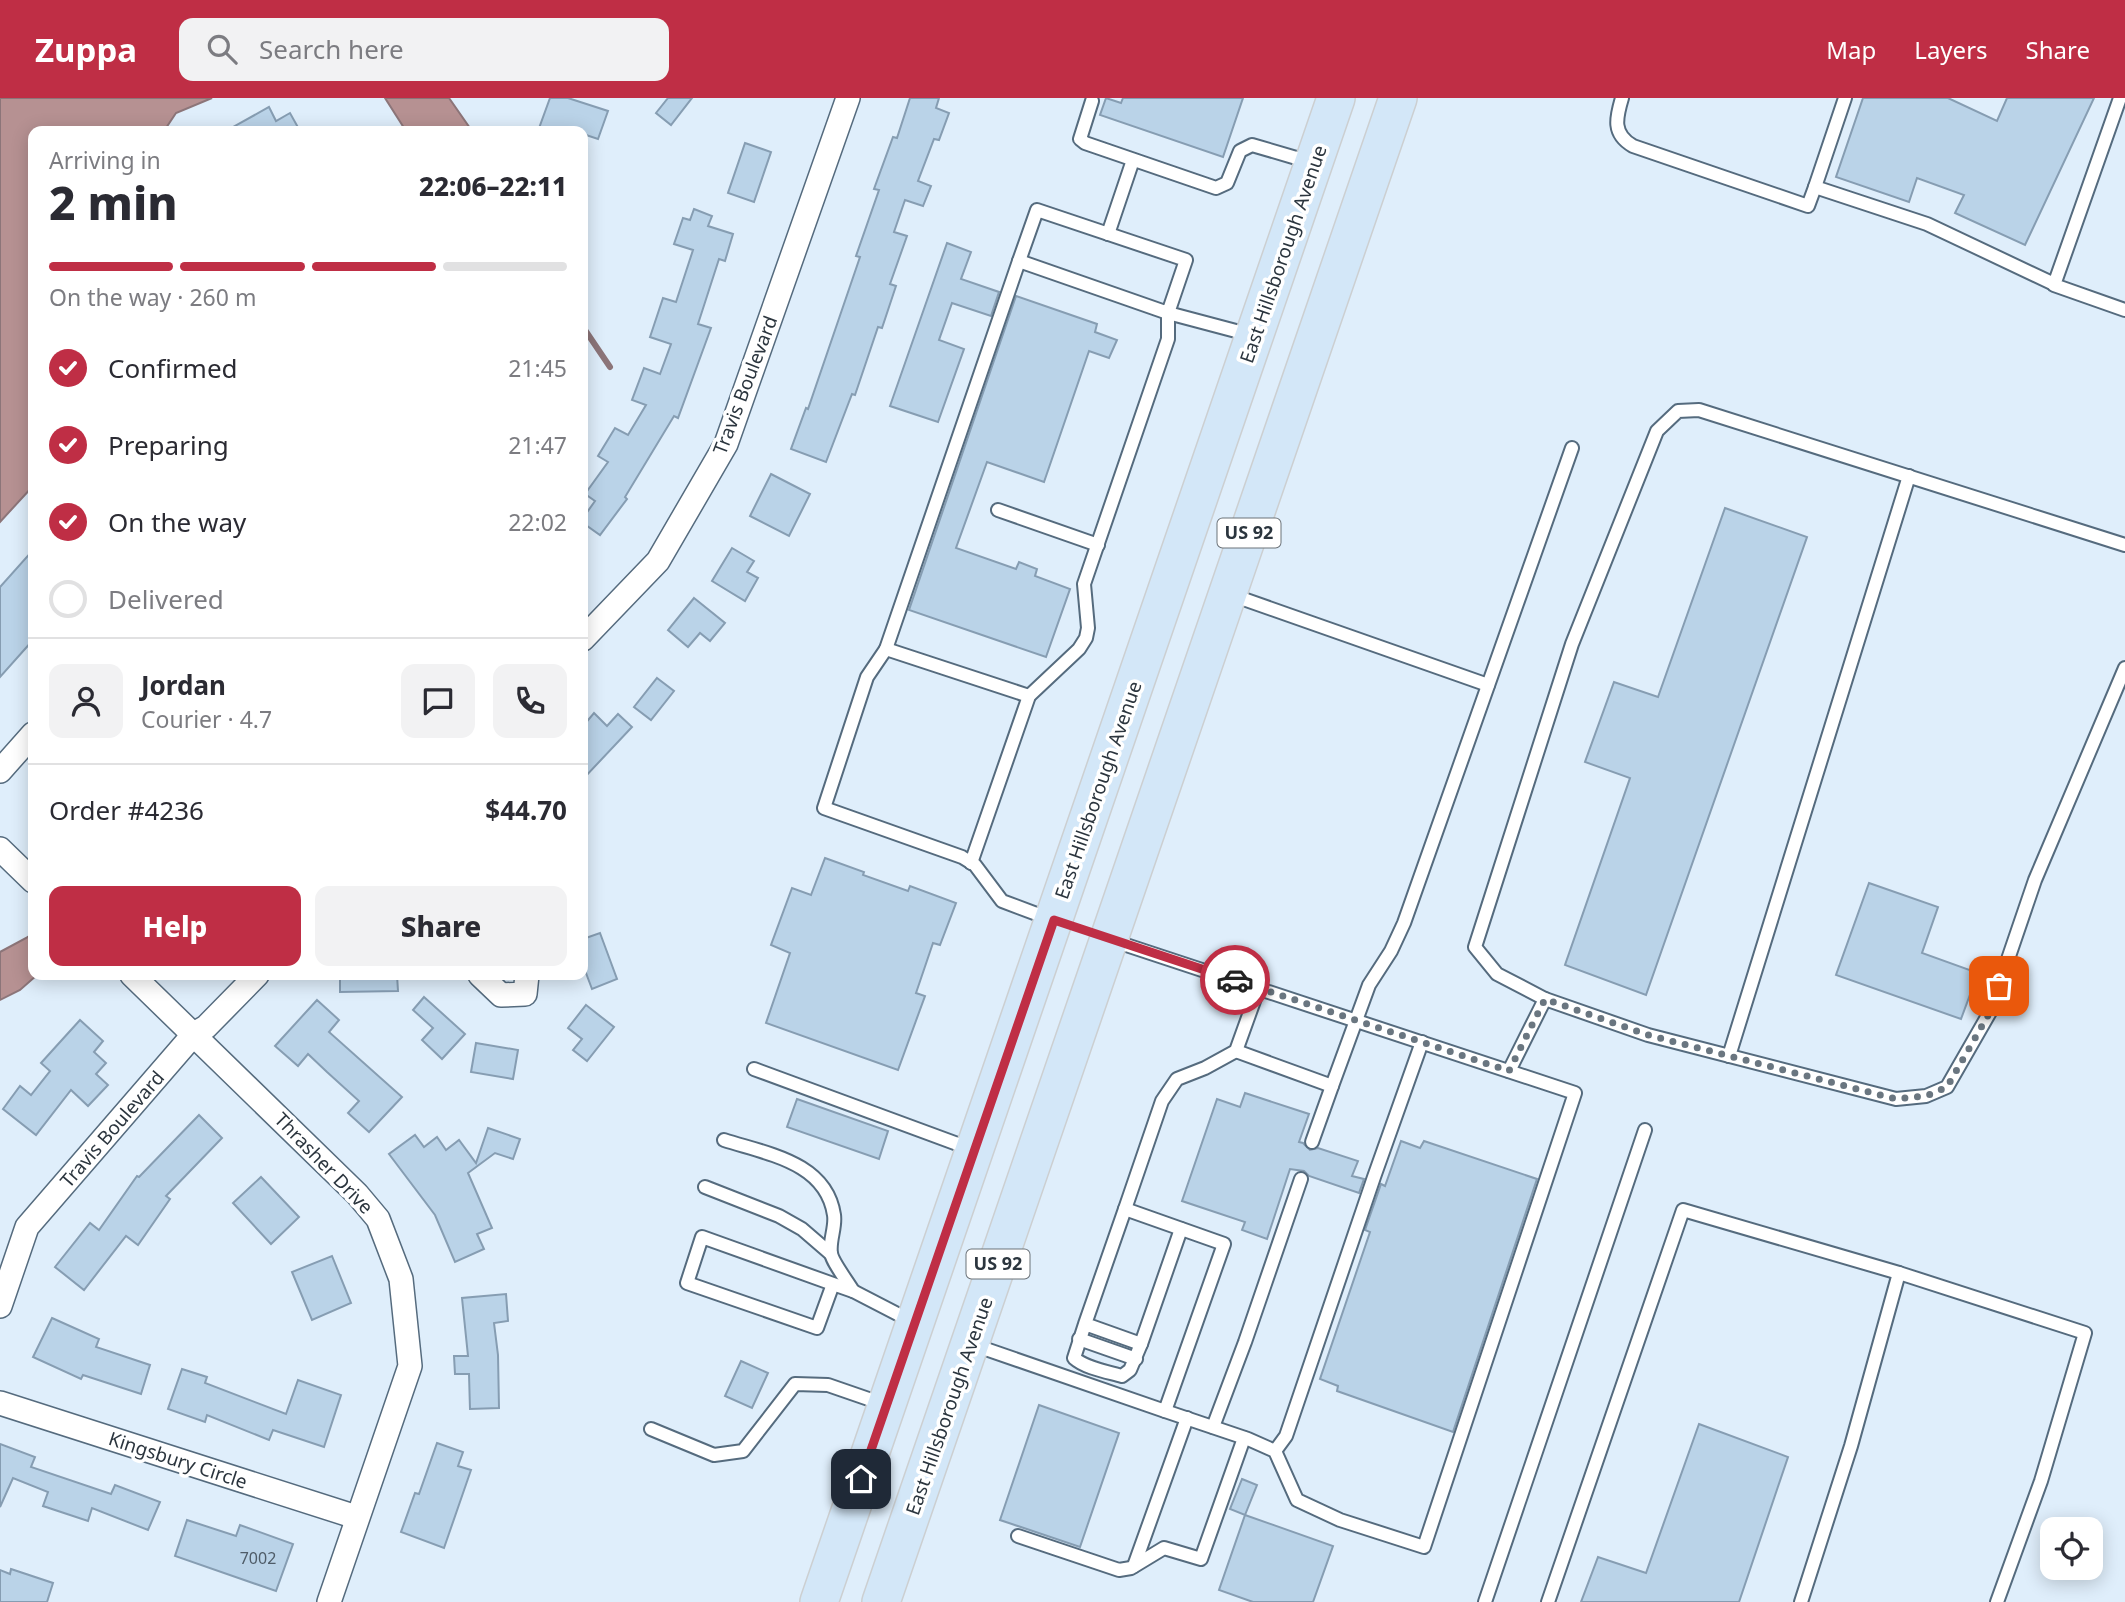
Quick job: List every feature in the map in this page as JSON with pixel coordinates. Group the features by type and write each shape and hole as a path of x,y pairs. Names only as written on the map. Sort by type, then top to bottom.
{"main road":[{"name":"East Hillsborough Avenue","path":"819,1602 1336,98"},
{"name":"East Hillsborough Avenue","path":"881,1602 1398,98"},
{"path":"1054,920 1110,940"},
{"path":"915,1323 971,1343"}],"street":[{"name":"Travis Boulevard","path":"588,634 658,561 726,443 848,98"},
{"path":"0,771 28,740"},
{"path":"0,849 28,876"},
{"name":"Thrasher Drive","path":"137,980 357,1194 378,1219 401,1279 410,1366 329,1602"},
{"name":"Travis Boulevard","path":"0,1306 27,1227 194,1034 206,1027 252,980"},
{"path":"485,980 501,995 525,995 526,980"},
{"name":"Kingsbury Circle","path":"0,1403 356,1517"}],"lane":[{"path":"1622,98 1617,123 1623,140 1633,146 1808,206 1845,98"},
{"path":"2054,284 2120,98"},
{"path":"1092,100 1080,139 1085,143 1216,188 1227,183 1240,151 1252,145 1314,163"},
{"path":"1108,234 1133,160"},
{"path":"1815,187 1927,224 2054,284 2125,310"},
{"path":"971,863 1029,696 1079,649 1086,638 1088,628 1084,584 1168,339 1168,313 1186,260 1037,210 886,649 867,677 824,808 962,858 983,874 1002,901 1054,920"},
{"path":"1019,261 1168,313 1255,336"},
{"path":"2125,545 1699,410 1678,411 1657,431 1572,644 1475,947 1497,974 1545,999 1648,1035 1896,1099 1926,1096 1947,1087 1990,1012 2035,880 2125,668"},
{"path":"1312,1142 1369,985 1391,951 1404,923 1572,448"},
{"path":"1729,1056 1909,476"},
{"path":"998,510 1098,545"},
{"path":"1228,593 1488,685"},
{"path":"886,649 1029,696"},
{"path":"971,1343 1275,1451 1297,1500 1340,1520 1424,1546 1575,1093 1110,940"},
{"path":"1181,1230 1130,1370 1122,1376 1079,1363 1074,1358 1079,1339 1162,1101 1177,1079 1236,1051 1259,987"},
{"path":"1509,1071 1545,999"},
{"path":"1275,1451 1286,1436 1422,1042"},
{"path":"1236,1051 1332,1086"},
{"path":"754,1069 974,1151"},
{"path":"1485,1602 1646,1130"},
{"path":"724,1140 804,1167 821,1182 831,1199 835,1218 831,1254"},
{"path":"1213,1427 1301,1179"},
{"path":"705,1187 779,1216 802,1229 831,1254 853,1291"},
{"path":"1125,1209 1224,1244 1165,1411"},
{"path":"1548,1602 1683,1210 1899,1273 2085,1333 2041,1481 1997,1602"},
{"path":"833,1284 817,1328 687,1283 702,1237 853,1291 915,1323"},
{"path":"1801,1602 1851,1446 1899,1273"},
{"path":"1085,1324 1141,1344"},
{"path":"1079,1339 1136,1359"},
{"path":"651,1429 713,1455 743,1451 795,1384 828,1385 887,1406"},
{"path":"1134,1566 1187,1418"},
{"path":"1018,1536 1119,1570 1134,1566 1164,1548 1201,1559 1244,1438"}],"shaded area":[{"path":"0,98 212,98 176,113 167,126 28,126 28,491 0,522"},
{"path":"385,98 449,98 469,126 403,126"},
{"path":"28,937 28,980 31,980 20,990 0,1000 0,952"}],"building":[{"path":"550,98 568,98 608,111 598,139 588,136 588,126 540,126"},
{"path":"668,98 692,98 671,125 656,113"},
{"path":"910,98 939,98 936,108 949,113 939,140 934,139 918,181 931,186 923,206 905,200 894,232 907,236 890,284 896,286 882,328 878,327 855,395 852,394 826,462 791,449 806,408 808,409 860,257 856,256 879,190 874,189 893,137 897,138"},
{"path":"1106,98 1121,103 1123,98 1243,98 1223,157 1100,115"},
{"path":"1863,98 1948,98 1997,121 2007,98 2094,98 2025,245 1955,213 1964,195 1917,178 1909,202 1836,177"},
{"path":"269,107 276,121 290,113 297,126 235,126"},
{"path":"745,143 771,152 754,202 728,193"},
{"path":"694,209 712,216 708,226 733,234 725,261 719,259 698,324 711,328 678,418 674,416 625,497 627,499 600,535 588,527 588,511 595,501 588,496 588,490 608,462 598,456 615,428 628,435 646,405 632,400 644,368 660,374 671,344 650,337 663,298 676,302 693,250 674,244 683,218 690,220"},
{"path":"947,243 971,252 961,279 999,292 991,316 952,303 939,340 964,349 938,422 890,406"},
{"path":"1016,296 1097,324 1095,332 1117,340 1109,358 1089,351 1044,482 987,462 956,548 1016,569 1019,562 1037,569 1035,576 1070,589 1046,657 909,610"},
{"path":"771,474 810,494 789,536 750,516"},
{"path":"1725,508 1807,537 1646,995 1565,965 1630,778 1585,762 1614,682 1658,697"},
{"path":"732,548 754,561 747,572 758,578 745,601 712,581"},
{"path":"28,556 28,646 0,677 0,587"},
{"path":"694,598 725,623 710,641 700,633 688,647 668,630"},
{"path":"657,678 674,691 651,720 634,707"},
{"path":"594,713 607,726 618,714 632,727 588,774 588,720"},
{"path":"825,858 908,891 910,886 956,903 940,945 933,943 916,993 925,996 898,1070 766,1023 790,953 771,945 792,888 811,895"},
{"path":"1869,883 1938,907 1922,953 1978,973 1961,1019 1836,975"},
{"path":"600,933 617,979 592,989 588,978 588,937"},
{"path":"340,980 397,980 398,991 340,992"},
{"path":"424,997 465,1034 442,1059 422,1040 433,1028 413,1010"},
{"path":"317,1000 339,1020 329,1032 402,1097 369,1132 348,1113 359,1101 308,1054 298,1066 275,1046"},
{"path":"586,1005 614,1027 587,1061 573,1050 582,1039 568,1028"},
{"path":"80,1020 103,1041 94,1052 106,1063 96,1074 108,1085 88,1106 71,1090 36,1135 3,1109 20,1086 31,1095 50,1071 41,1063"},
{"path":"476,1043 518,1050 513,1079 471,1072"},
{"path":"1245,1093 1309,1114 1299,1142 1310,1150 1318,1148 1358,1161 1352,1176 1364,1179 1359,1193 1309,1176 1304,1171 1290,1169 1267,1239 1242,1230 1245,1222 1182,1201 1217,1099 1240,1107"},
{"path":"797,1099 888,1131 879,1159 787,1127"},
{"path":"199,1115 222,1138 166,1196 170,1199 138,1245 126,1236 84,1290 55,1267 90,1223 99,1230 137,1176 139,1177"},
{"path":"488,1128 520,1139 513,1159 495,1153 468,1173 492,1228 477,1234 484,1249 455,1262 435,1215 389,1154 415,1135 424,1147 437,1137 446,1150 459,1140 476,1163"},
{"path":"1401,1141 1420,1148 1424,1141 1537,1179 1453,1432 1337,1391 1338,1386 1320,1379 1370,1232 1365,1230 1381,1184 1385,1186"},
{"path":"261,1177 299,1217 271,1244 233,1203"},
{"path":"332,1256 351,1303 312,1320 292,1272"},
{"path":"506,1294 508,1321 494,1323 498,1355 499,1408 470,1409 469,1374 455,1374 454,1356 468,1356 462,1298"},
{"path":"52,1318 99,1339 96,1347 150,1365 141,1394 83,1375 81,1379 33,1357"},
{"path":"741,1361 768,1373 752,1408 725,1396"},
{"path":"182,1369 207,1377 205,1383 286,1414 298,1380 341,1395 324,1447 273,1430 269,1440 207,1415 205,1422 168,1409"},
{"path":"1039,1405 1119,1433 1080,1547 1000,1520"},
{"path":"1699,1424 1788,1457 1739,1602 1581,1602 1598,1557 1646,1573"},
{"path":"437,1443 463,1452 458,1466 471,1470 444,1548 401,1532 415,1493 419,1494"},
{"path":"0,1444 35,1457 31,1467 111,1494 115,1485 160,1502 148,1530 92,1508 88,1521 43,1506 48,1492 13,1478 0,1507"},
{"path":"1242,1479 1257,1485 1245,1515 1230,1509"},
{"path":"1245,1515 1333,1546 1313,1602 1253,1602 1219,1590"},
{"path":"187,1520 236,1536 240,1525 293,1544 276,1591 175,1556"},
{"path":"11,1569 53,1583 47,1602 0,1602 0,1570 10,1574"}],"waterway":[{"path":"588,334 610,367"}],"way so far":[{"path":"1235,980 1509,1071 1545,999 1648,1035 1896,1099 1926,1096 1947,1087 1990,1012 1999,986"}],"route":[{"path":"861,1479 1054,920 1235,980"}]}
